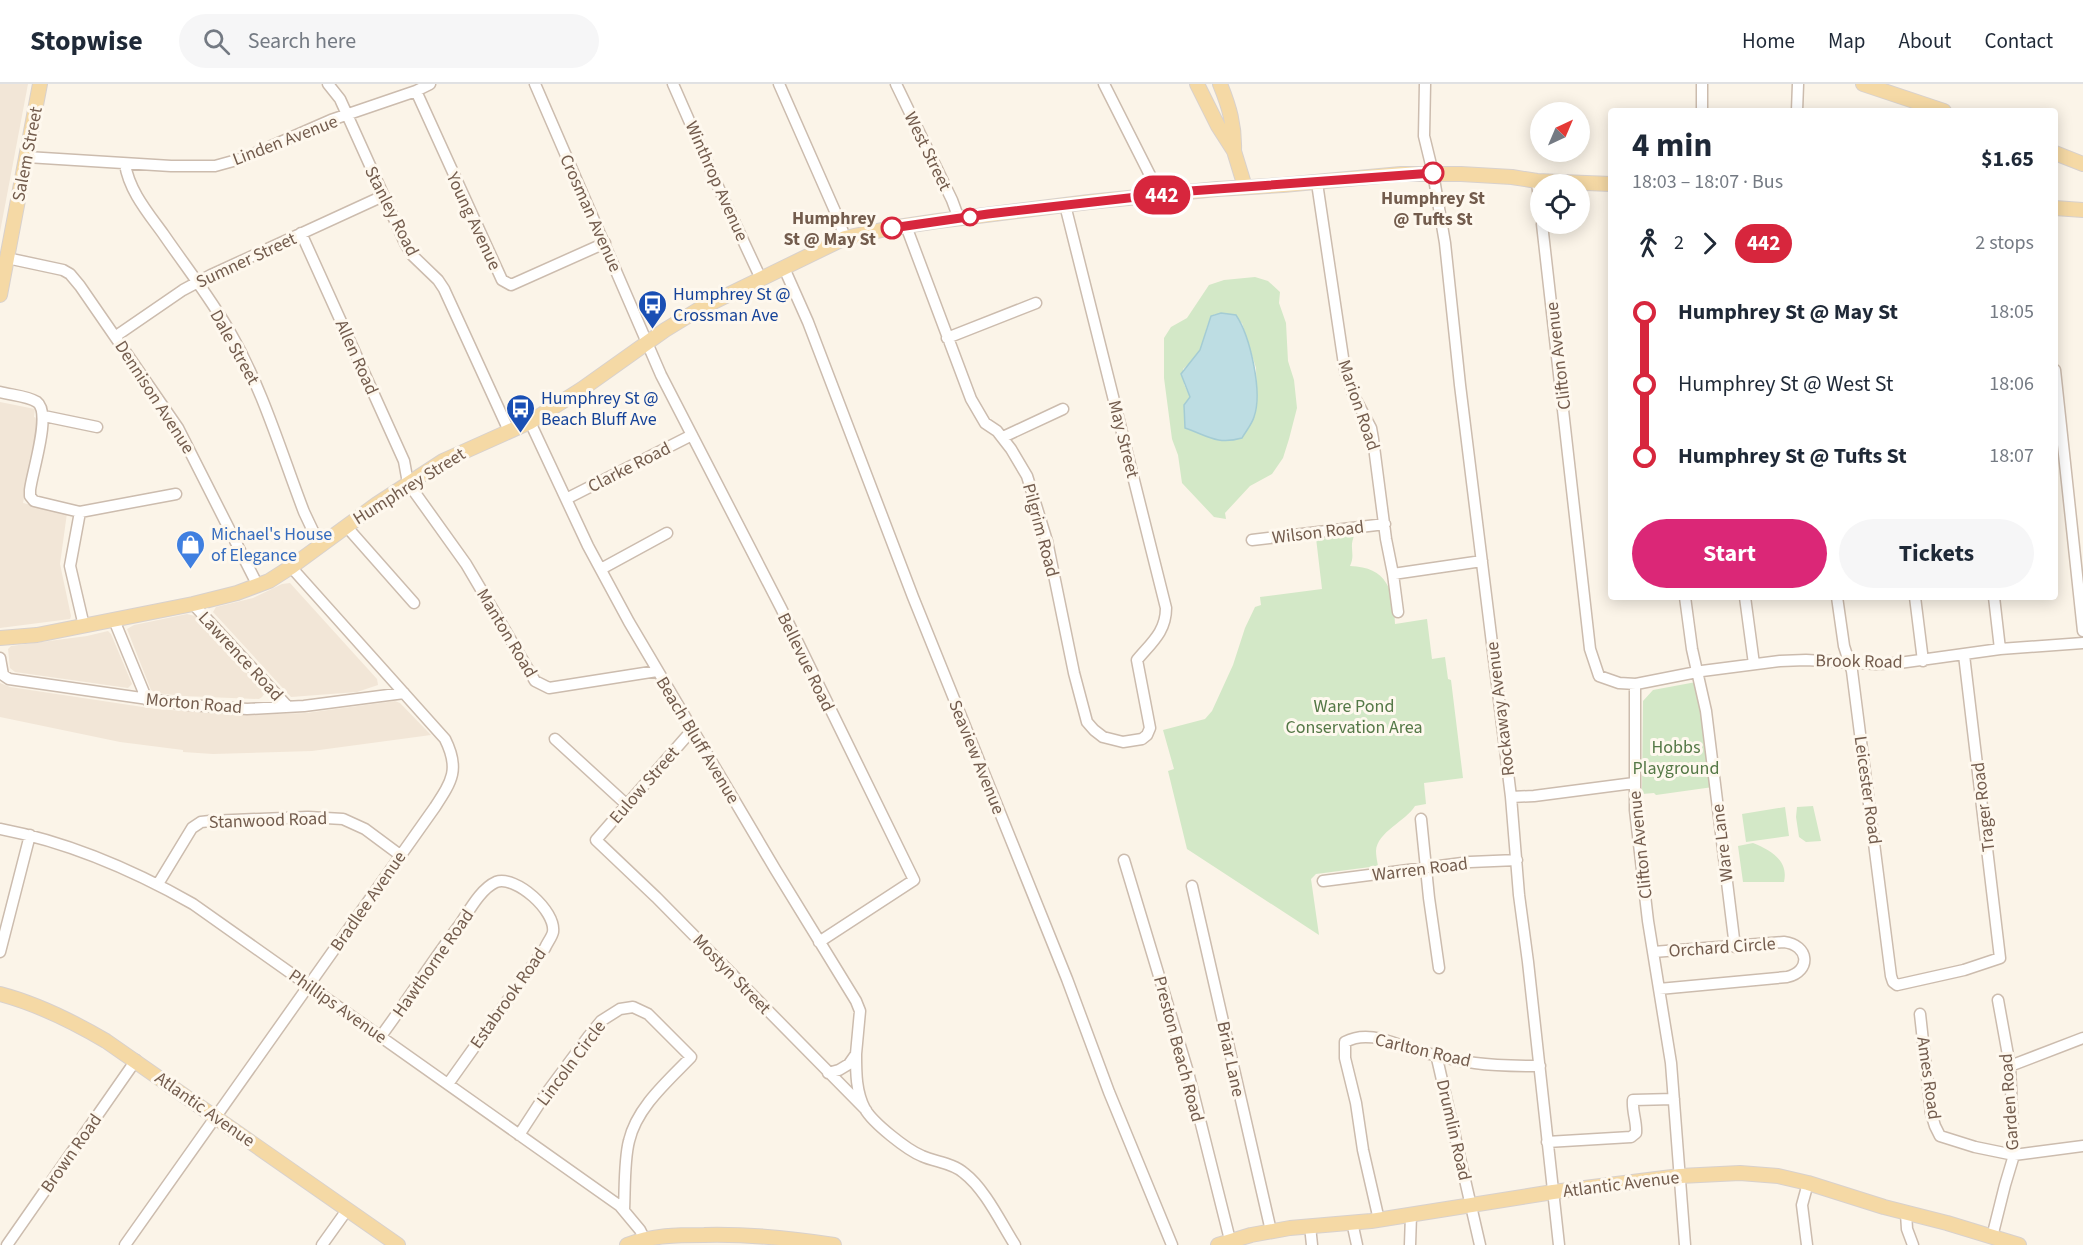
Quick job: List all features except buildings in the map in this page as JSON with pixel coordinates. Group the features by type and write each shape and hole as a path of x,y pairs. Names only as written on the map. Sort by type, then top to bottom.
{"main road":[{"name":"Salem Street","path":"0,295 40,84"},
{"path":"1197,84 1218,126 1234,151 1245,187"},
{"path":"1220,84 1230,110 1234,151"},
{"path":"1863,84 1888,88 1937,108"},
{"path":"2058,154 2083,164"},
{"name":"Humphrey Street","path":"0,638 37,635 193,604 258,585 291,567 346,526 443,461 530,422 701,308 845,238 906,226 1065,205 1245,187 1433,173 1530,180"},
{"name":"Humphrey Street","path":"1590,183 1608,184"},
{"path":"2058,208 2083,210"},
{"name":"Atlantic Avenue","path":"0,994 63,1016 136,1060 398,1245"},
{"name":"Atlantic Avenue","path":"1224,1243 1271,1231 1379,1220 1553,1192 1680,1176 1740,1173 1761,1174 1808,1183 2019,1245"},
{"path":"627,1245 644,1238 734,1234 763,1235 834,1245"}],"street":[{"name":"Stanley Road","path":"328,84 340,99 412,255 444,289 509,431"},
{"name":"Linden Avenue","path":"27,158 204,167 222,164 244,158 332,120 430,84"},
{"name":"Crosman Avenue","path":"536,84 647,342"},
{"name":"Winthrop Avenue","path":"673,84 761,279"},
{"path":"779,84 845,238"},
{"name":"West Street","path":"896,84 952,200 958,219"},
{"path":"1104,84 1160,195"},
{"name":"Rockaway Avenue","path":"1425,84 1424,136 1446,243 1460,385 1511,797 1519,895 1559,1245"},
{"path":"1702,84 1702,108"},
{"path":"1797,108 1798,84"},
{"name":"Young Avenue","path":"416,91 502,280 511,285 604,243"},
{"name":"Dale Street","path":"125,164 132,186 230,332 250,370 304,512 322,543"},
{"name":"Marion Road","path":"1317,183 1341,349 1350,385 1371,428 1398,612"},
{"name":"Sumner Street","path":"116,336 196,283 247,257 384,196"},
{"name":"May Street","path":"1065,205 1166,608 1166,620 1161,633 1139,658 1137,665"},
{"name":"Pilgrim Road","path":"906,226 947,338 979,414 1003,437 1027,476 1047,541 1076,681 1087,722 1103,737 1114,741 1134,742 1147,735 1150,728 1137,665"},
{"name":"Allen Road","path":"301,233 404,461 408,483"},
{"name":"Clifton Avenue","path":"1543,234 1590,649 1599,676 1619,683 1635,684 1635,810 1653,951 1671,1063 1685,1245"},
{"name":"Dennison Avenue","path":"7,258 63,270 70,274 80,286 178,428 258,585"},
{"name":"Seaview Avenue","path":"784,268 808,322 914,597 1067,979 1109,1092 1172,1245"},
{"path":"947,338 1036,303"},
{"name":"Bellevue Road","path":"647,342 661,375 781,609 914,880 819,942"},
{"path":"0,392 36,401 43,409 43,426 30,496 34,501 80,513 176,494"},
{"path":"2058,398 2083,631"},
{"path":"1003,437 1063,410"},
{"path":"44,416 98,427"},
{"name":"Beach Bluff Avenue","path":"530,422 601,569 657,671 860,1011 856,1077 866,1110 909,1150 967,1174 1015,1245"},
{"name":"Clarke Road","path":"566,499 692,435"},
{"name":"Manton Road","path":"408,483 466,564 535,681 549,688 657,671"},
{"path":"80,513 70,566 84,626"},
{"name":"Wilson Road","path":"1252,540 1385,524"},
{"path":"346,526 414,603"},
{"path":"601,569 667,533"},
{"path":"1393,574 1482,561"},
{"name":"Bradlee Avenue","path":"125,1245 450,784 454,764 445,739 291,567"},
{"name":"Ware Lane","path":"1685,600 1696,672 1706,711 1735,947"},
{"path":"1745,600 1754,664"},
{"name":"Leicester Road","path":"1837,600 1844,646 1852,671 1891,976 1894,983"},
{"path":"1915,600 1923,660"},
{"path":"1994,600 2000,649"},
{"name":"Lawrence Road","path":"193,604 288,708"},
{"path":"114,620 147,700"},
{"name":"Brook Road","path":"1635,684 1754,664 1806,660 1877,664 2000,649 2083,643"},
{"name":"Trager Road","path":"1894,983 1897,985 1933,977 1999,958 2000,940 1964,655"},
{"name":"Morton Road","path":"0,658 3,675 9,679 190,705 247,709 288,708 404,693"},
{"name":"Eulow Street","path":"596,840 693,729"},
{"path":"555,739 627,805"},
{"path":"1511,797 1634,783"},
{"name":"Stanwood Road","path":"158,884 192,828 201,822 328,817 343,819 365,829 400,855"},
{"path":"1421,819 1425,868 1439,968"},
{"name":"Phillips Avenue","path":"0,829 58,843 79,851 158,884 208,915 624,1210 644,1238"},
{"path":"0,952 30,836"},
{"name":"Mostyn Street","path":"596,840 656,897 866,1110"},
{"name":"Preston Beach Road","path":"1124,860 1188,1072 1224,1243"},
{"name":"Warren Road","path":"1323,881 1470,862 1517,860"},
{"name":"Estabrook Road","path":"448,1084 545,948 553,931 545,908 532,895 519,887 499,881 486,891"},
{"name":"Briar Lane","path":"1192,886 1271,1231"},
{"name":"Hawthorne Road","path":"381,1036 438,953 486,891"},
{"name":"Orchard Circle","path":"1653,951 1784,942 1799,947 1804,959 1804,966 1796,975 1787,977 1659,989"},
{"name":"Garden Road","path":"1992,1237 2014,1155 2010,1066 1998,1000"},
{"name":"Lincoln Circle","path":"519,1135 551,1086 602,1021 620,1009 633,1007 648,1014 691,1057 654,1098 633,1128 628,1143 624,1210"},
{"name":"Ames Road","path":"1920,1014 1931,1113 1940,1136 1975,1147 2014,1155"},
{"name":"Carlton Road","path":"1379,1220 1345,1058 1345,1042 1355,1037 1381,1038 1413,1049 1475,1063 1540,1066"},
{"path":"2010,1066 2083,1038"},
{"path":"828,1072 839,1070 849,1064 856,1054"},
{"name":"Drumlin Road","path":"1436,1054 1480,1245"},
{"name":"Brown Road","path":"7,1245 136,1060"},
{"path":"1547,1142 1631,1137 1637,1129 1632,1106 1633,1100 1674,1099"},
{"path":"2014,1155 2083,1146"},
{"path":"1807,1245 1802,1204 1808,1183"},
{"path":"322,1245 347,1210"},
{"path":"1906,1213 1907,1229 1913,1245"},
{"path":"1410,1245 1411,1215"},
{"path":"1352,1222 1357,1245"},
{"path":"1310,1226 1312,1245"}],"shaded area":[{"path":"0,84 28,84 0,232"},
{"path":"0,402 35,409 34,417 39,419 23,503 67,513 60,564 70,619 0,628"},
{"path":"290,583 377,679 378,685 357,692 291,697 213,612 216,607 253,598 282,584"},
{"path":"187,614 195,616 262,690 264,694 262,697 259,699 183,696 156,693 151,690 127,629 134,625"},
{"path":"108,631 132,684 128,688 15,672 10,668 8,649 11,646"},
{"path":"0,683 10,687 156,709 243,715 306,713 395,701 400,703 431,735 312,751 213,754 183,752 183,750 120,742 0,717"}],"green space":[{"path":"1255,277 1268,281 1280,292 1279,303 1286,323 1288,361 1294,380 1297,408 1283,458 1272,474 1250,486 1225,513 1226,519 1214,517 1182,483 1178,455 1172,439 1164,378 1164,338 1171,327 1187,318 1209,285 1224,280","holes":["1215,314 1242,323 1256,368 1257,405 1198,432 1185,428 1184,406 1190,397 1184,384 1183,369 1192,361 1202,346 1209,321"]},
{"name":"Ware Pond Conservation Area","path":"1355,534 1350,566 1363,567 1372,571 1386,583 1393,601 1395,624 1427,619 1432,659 1445,657 1448,679 1451,680 1463,778 1424,783 1426,804 1415,806 1381,838 1376,851 1378,866 1316,874 1311,879 1319,935 1187,849 1168,771 1174,769 1163,730 1205,719 1212,711 1233,665 1245,628 1255,607 1261,605 1260,597 1322,589 1316,538"},
{"name":"Hobbs Playground","path":"1696,682 1702,707 1713,787 1656,795 1654,793 1642,794 1643,701 1653,690"},
{"path":"1813,806 1821,841 1806,842 1799,837 1797,807"},
{"path":"1785,807 1789,836 1746,842 1742,814"},
{"path":"1753,843 1772,853 1781,862 1785,874 1784,882 1743,882 1738,846"}],"water":[{"path":"1221,313 1236,315 1241,324 1254,364 1257,393 1254,417 1242,438 1226,441 1213,439 1185,428 1184,405 1190,397 1181,374 1200,350 1211,316"}],"bus line":[{"name":"442","path":"892,228 988,214 1190,191 1433,173"}],"place":[{"name":"Humphrey St @ Tufts St","path":"1433,173"},
{"name":"Humphrey St @ May St","path":"892,228"},
{"name":"Humphrey St @ Crossman Ave","path":"652,330"},
{"name":"Humphrey St @ Beach Bluff Ave","path":"520,434"},
{"name":"Michael's House of Elegance","path":"190,570"}]}
